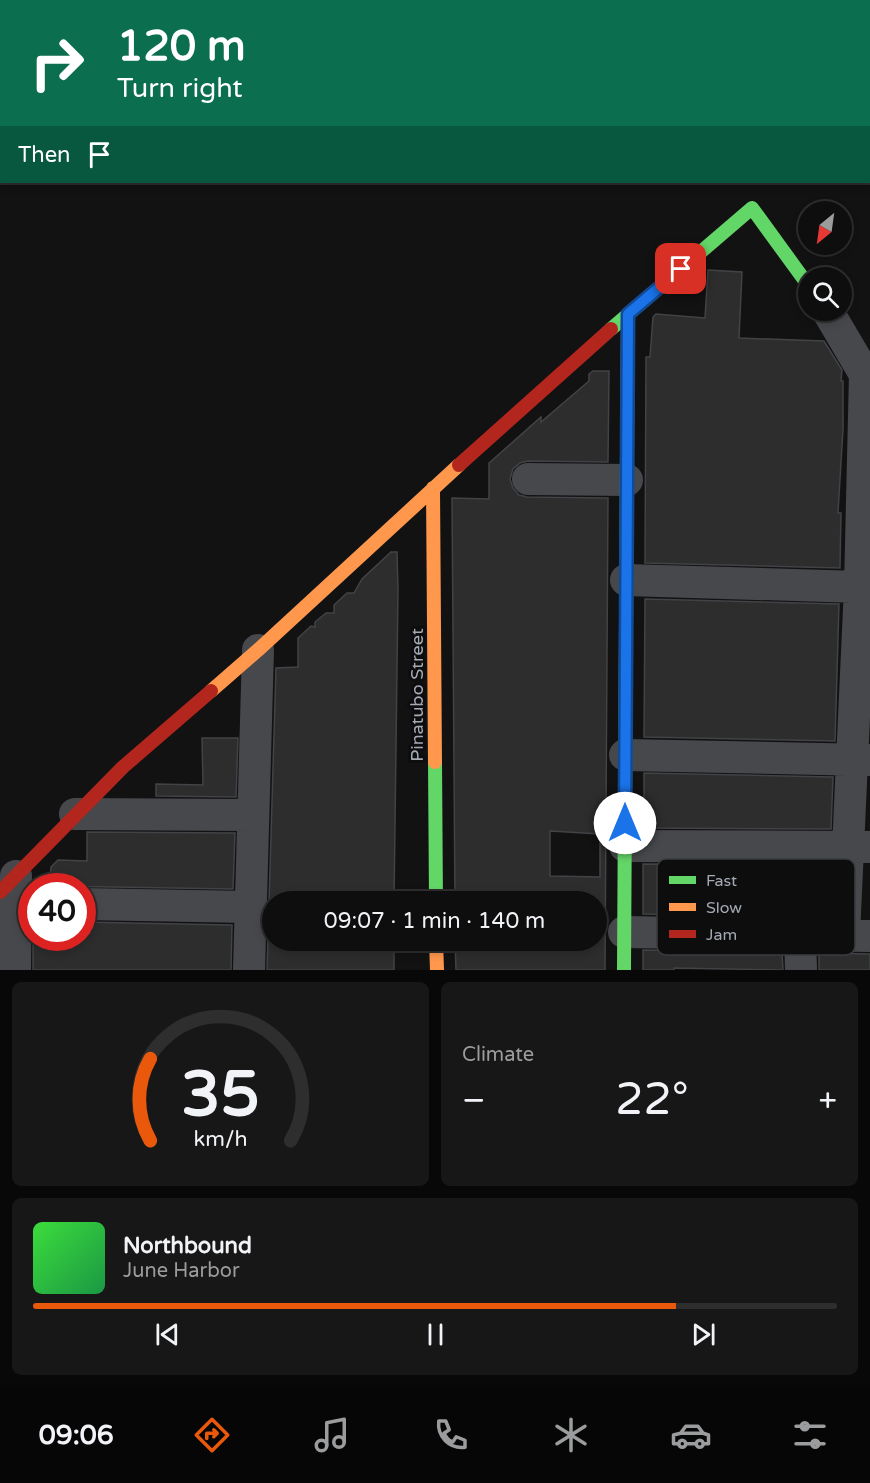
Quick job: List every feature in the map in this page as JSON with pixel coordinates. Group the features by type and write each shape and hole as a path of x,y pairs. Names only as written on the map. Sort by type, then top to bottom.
{"street":[{"path":"15,970 16,893 75,814 123,766 258,650 433,488 628,314 752,208 798,271"},
{"path":"624,970 628,314"},
{"path":"833,321 867,378 860,587 861,759 857,936"},
{"path":"528,479 627,480"},
{"name":"Pinatubo Street","path":"433,488 436,891"},
{"path":"626,580 860,587"},
{"path":"249,970 258,650"},
{"path":"625,755 861,759"},
{"path":"75,814 253,815"},
{"path":"625,846 859,847"},
{"path":"96,904 251,907"},
{"path":"624,932 657,933"},
{"path":"436,951 436,970"},
{"path":"801,955 801,970"}],"building":[{"path":"708,270 742,272 739,338 824,341 842,370 843,429 838,513 841,513 840,568 645,563 646,357 650,357 653,317 656,314 705,318"},
{"path":"593,371 609,371 608,462 528,461 520,463 513,469 510,479 519,495 527,497 608,498 606,891 455,891 452,498 489,499 489,463 541,417 541,422 589,381 589,374","holes":["550,831 600,834 600,877 550,876"]},
{"path":"391,552 397,552 394,891 269,891 276,668 298,667 298,638 311,626 315,627 315,622 326,613 334,613 334,605 347,593 354,593 362,579"},
{"path":"645,599 839,604 835,741 644,737"},
{"path":"202,738 238,738 236,797 156,796 156,784 203,785"},
{"path":"644,773 833,777 831,829 644,828"},
{"path":"87,832 235,833 233,889 96,887 96,873 51,873 51,867 58,860 87,861"},
{"path":"643,864 657,864 657,914 643,914"},
{"path":"96,922 232,925 231,970 33,970 33,951 96,951"},
{"path":"643,950 657,950 657,955 782,955 783,970 674,968 674,970 643,970"},
{"path":"268,951 394,951 394,970 267,970"},
{"path":"455,951 605,951 605,970 456,970"},
{"path":"870,954 870,970 819,970 819,955"}],"traffic: fast":[{"path":"611,329 752,208 798,271"},
{"path":"624,970 627,454"},
{"path":"435,762 436,891"}],"traffic: slow":[{"path":"627,454 628,314"},
{"path":"211,691 459,465"},
{"path":"433,488 435,762"},
{"path":"436,951 437,970"}],"traffic: jam":[{"path":"459,465 611,329"},
{"path":"0,892 123,767 211,691"}],"route":[{"path":"625,823 628,314 681,269"}]}
